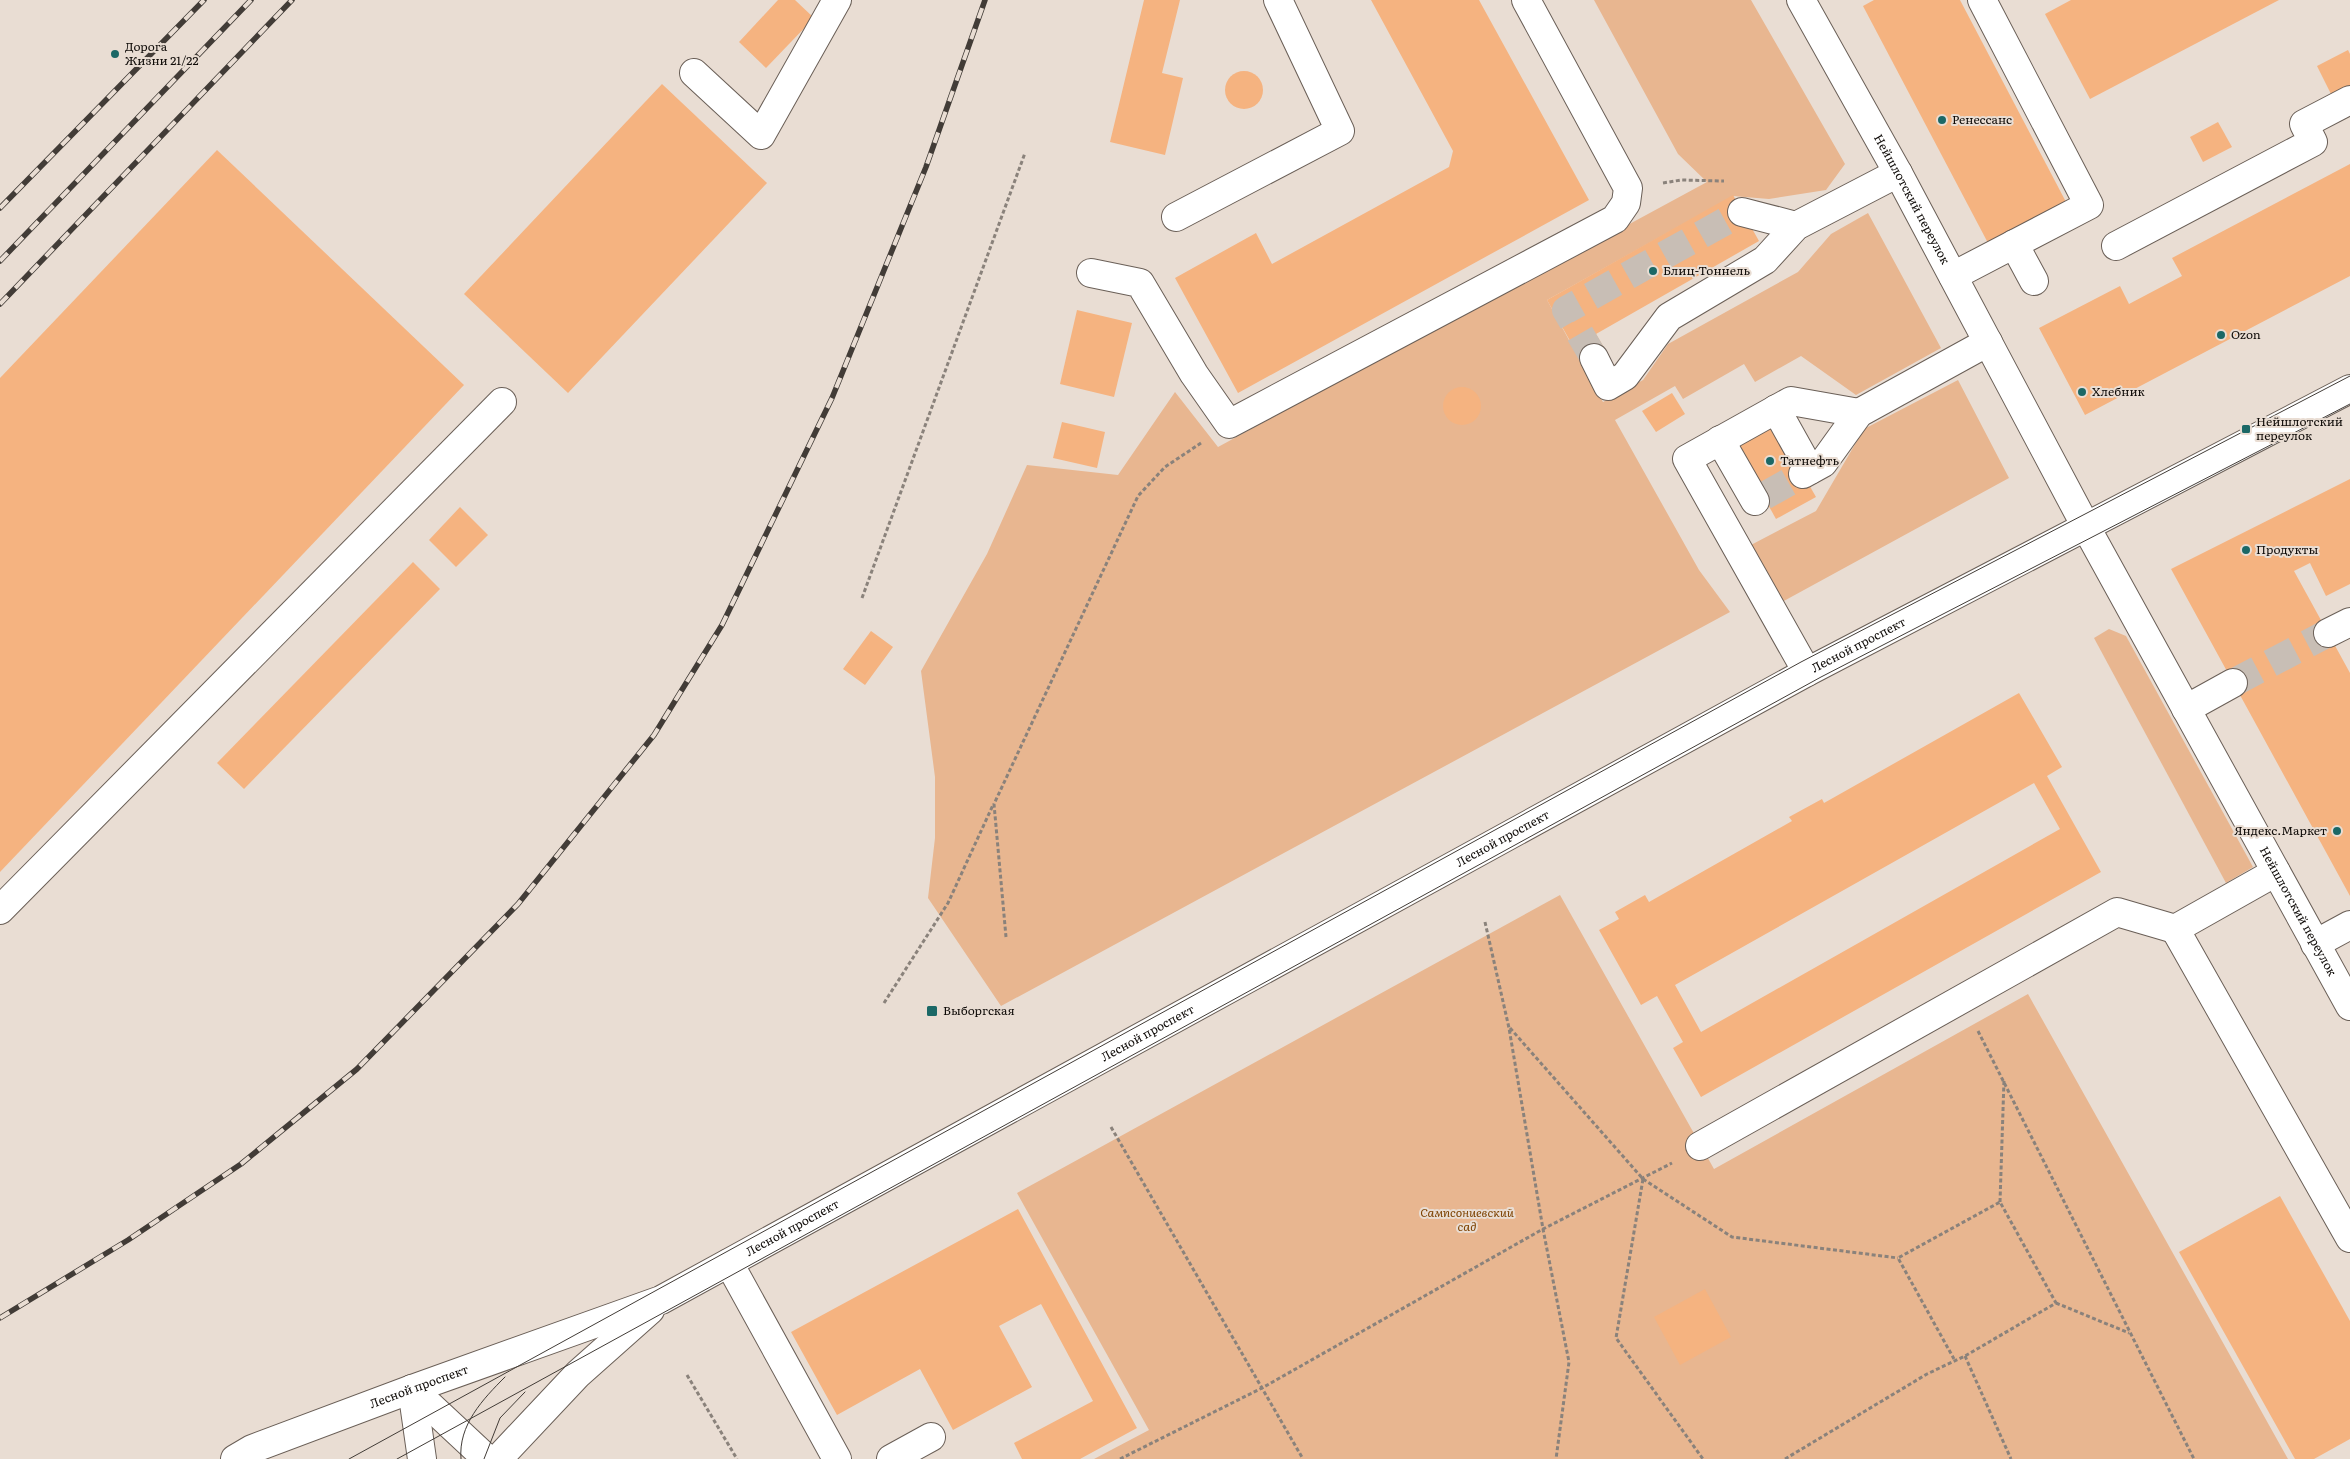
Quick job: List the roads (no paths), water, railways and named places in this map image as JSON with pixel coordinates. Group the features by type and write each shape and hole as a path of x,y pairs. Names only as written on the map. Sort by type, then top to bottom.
{"main road":[{"path":"694,73 761,135 837,0"},
{"path":"1176,217 1340,131 1278,0"},
{"path":"1091,273 1140,283 1194,374 1228,424 1615,219 1626,204 1628,188 1526,0"},
{"name":"Нейшлотский переулок","path":"1801,0 1898,173 2086,526 2350,1006"},
{"path":"1953,276 2089,205 1982,0"},
{"path":"2116,246 2313,142 2304,124 2350,100"},
{"path":"1594,358 1608,386 1625,376 1669,317 1765,260 1796,226 1898,173"},
{"path":"1750,214 1796,226"},
{"path":"2014,244 2034,281"},
{"path":"1776,409 1806,472 1823,463 1859,413 1988,342"},
{"name":"Лесной проспект","path":"235,1459 252,1449 412,1389 662,1300 1807,672 2350,389"},
{"path":"1807,672 1687,459 1791,401 1859,413"},
{"path":"0,910 502,402"},
{"path":"1720,440 1759,499 1721,520"},
{"path":"2186,709 2233,682"},
{"path":"2175,929 2276,872"},
{"path":"1700,1146 2117,912 2175,929 2350,1238"},
{"path":"2315,944 2350,924"},
{"path":"730,1263 837,1459"},
{"name":"Лесной проспект","path":"498,1459 578,1374 662,1300"},
{"path":"412,1389 422,1459"},
{"path":"412,1389 487,1459"},
{"path":"891,1459 931,1437"}],"tunnel":[{"path":"1594,358 1566,310 1742,212"},
{"path":"1764,496 1803,474"},
{"path":"2233,683 2328,633"}],"tram line":[{"path":"349,1459 1801,662 2350,376"},
{"path":"397,1459 1821,677 2350,404"},
{"path":"461,1459 461,1447 468,1424 488,1394 505,1377"},
{"path":"484,1459 500,1418 525,1392"}],"railway":[{"path":"0,208 204,0"},
{"path":"0,261 251,0"},
{"path":"0,304 292,0"},
{"path":"0,1318 128,1240 241,1164 357,1069 518,904 654,735 722,625 832,398 926,167 985,0"}],"place":[{"name":"Дорога Жизни 21/22","path":"115,54"},
{"name":"Ренессанс","path":"1942,120"},
{"name":"Блиц-Тоннель","path":"1653,271"},
{"name":"Ozon","path":"2221,335"},
{"name":"Хлебник","path":"2082,392"},
{"name":"Нейшлотский переулок","path":"2246,429"},
{"name":"Татнефть","path":"1770,461"},
{"name":"Продукты","path":"2246,550"},
{"name":"Яндекс.Маркет","path":"2337,831"},
{"name":"Выборгская","path":"932,1011"}],"park label":[{"name":"Сампсониевский сад","path":"1467,1220"}]}
